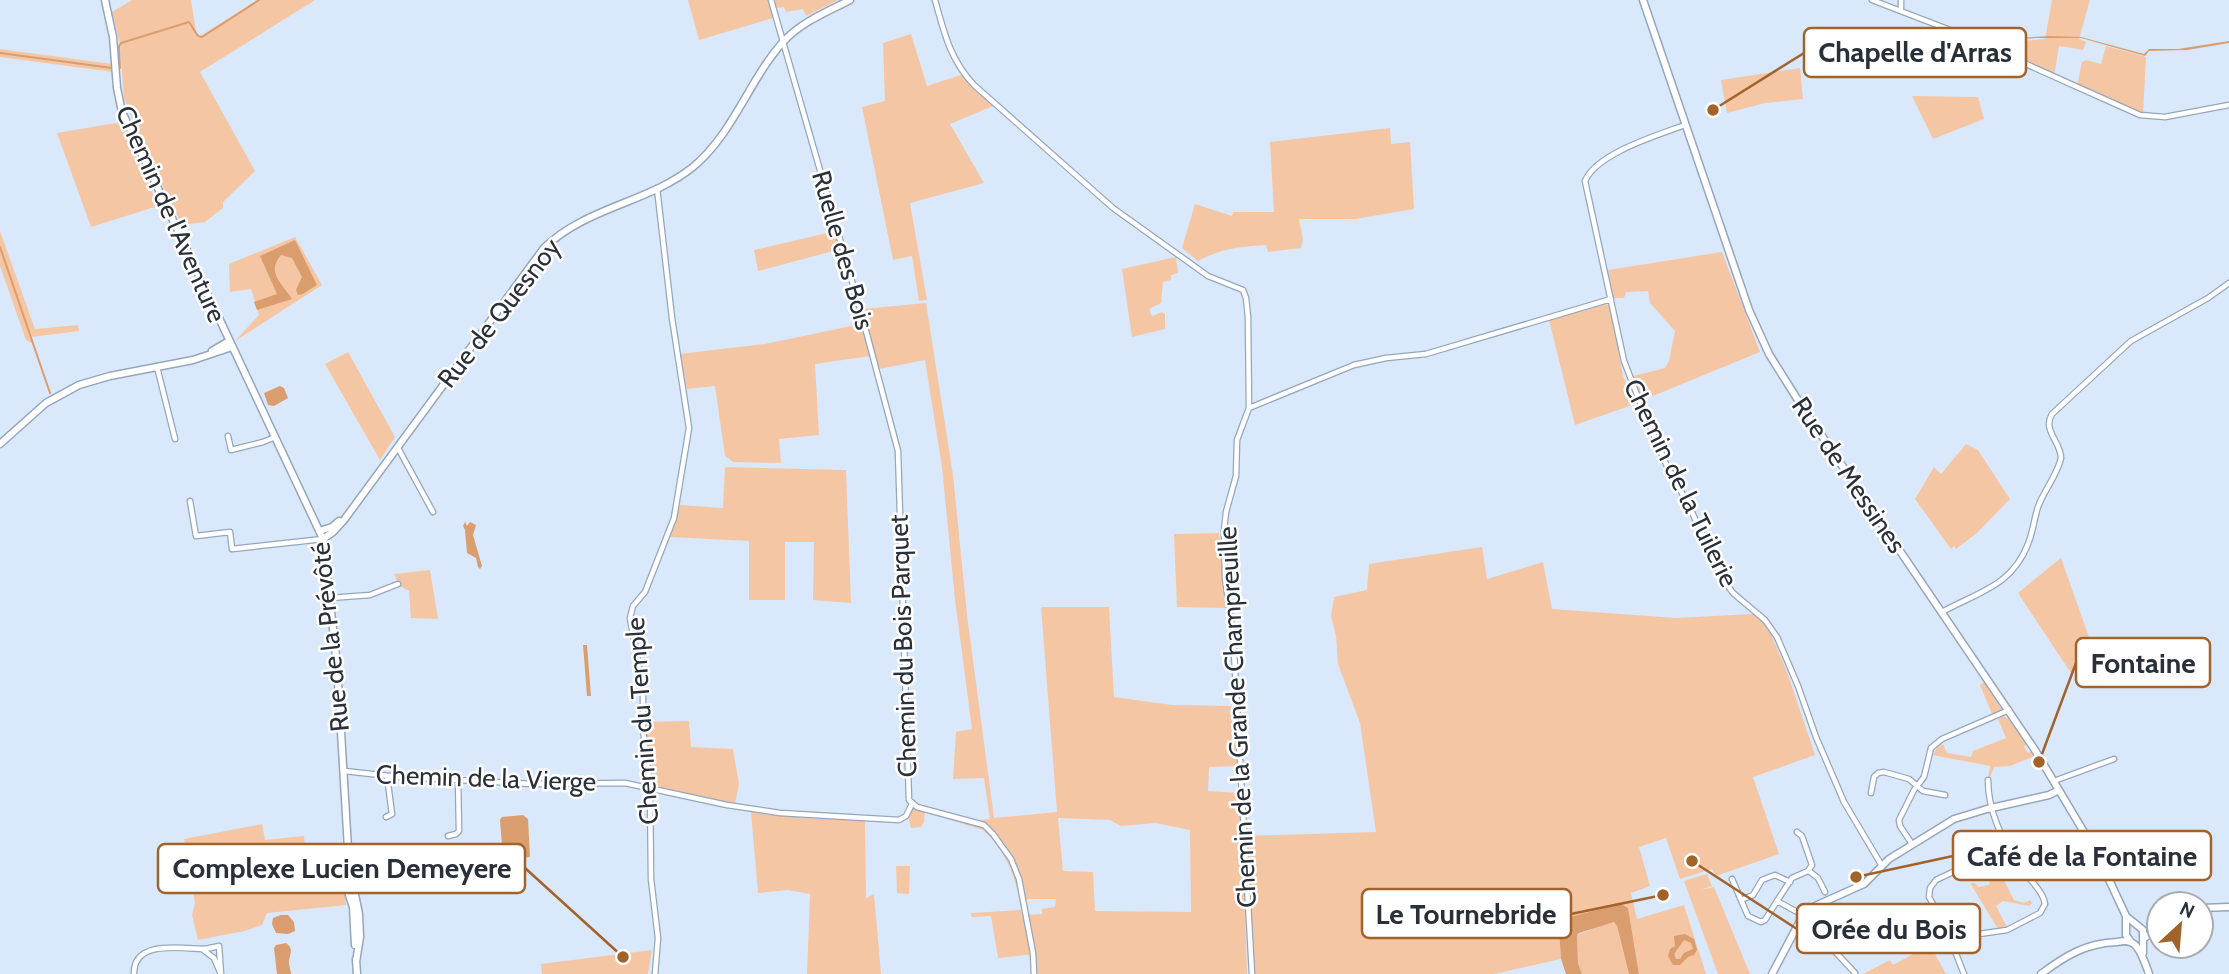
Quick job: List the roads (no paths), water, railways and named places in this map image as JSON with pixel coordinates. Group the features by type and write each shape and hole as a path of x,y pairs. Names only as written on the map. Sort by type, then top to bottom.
{"street":[{"name":"Chemin de l'Aventure","path":"104,0 113,37 121,109 230,344"},
{"name":"Ruelle des Bois","path":"771,0 862,316 899,459"},
{"name":"Rue de Quesnoy","path":"323,539 337,529 547,246 580,221 657,188 687,171 710,149 783,41 805,23 850,0"},
{"name":"Chemin de la Grande Champreuille","path":"935,0 949,50 970,81 1099,196 1212,279 1238,287 1244,292 1248,317 1250,408 1237,440 1236,477 1225,516 1224,547 1226,587 1233,634 1252,974"},
{"name":"Rue de Messines","path":"1643,0 1749,310 1766,349 1789,388 2009,710 2054,781 2097,854 2126,916 2127,938 2138,948 2148,972"},
{"path":"1872,0 2140,115 2165,117 2229,105"},
{"path":"1900,10 1901,0"},
{"name":"Chemin de la Tuilerie","path":"1685,125 1619,151 1592,170 1586,179 1585,186 1628,376 1666,464 1726,583 1738,597 1763,617 1773,631 1844,802 1882,866"},
{"name":"Chemin du Temple","path":"655,974 658,944 651,879 650,788 643,729 643,689 630,618 633,606 645,592 674,518 689,430 672,318 657,188"},
{"path":"1942,612 2005,579 2021,560 2032,534 2039,506 2061,458 2061,450 2048,427 2052,414 2127,344 2229,283"},
{"path":"1250,408 1354,365 1433,352 1611,299"},
{"path":"0,444 37,409 68,389 110,376 205,357 230,344"},
{"name":"Rue de la Prévôté","path":"230,344 323,539 339,690 349,864 347,889 352,906 357,974"},
{"path":"157,367 175,439"},
{"path":"228,436 231,450 275,437"},
{"path":"397,447 433,512"},
{"name":"Chemin du Bois Parquet","path":"899,459 908,793 912,804 946,816 982,824 1003,847 1018,874 1032,944 1034,974"},
{"name":"Rue de Quesnoy","path":"319,531 335,525 359,498"},
{"path":"190,501 196,536 230,532 232,549 323,539"},
{"path":"330,598 370,595 398,584"},
{"path":"1912,844 1899,820 1924,777 1930,750 1936,742 2009,710"},
{"path":"2054,781 2114,759"},
{"name":"Chemin de la Vierge","path":"343,771 387,776 566,785 625,783 727,805 839,818 899,820 906,816 912,804"},
{"path":"1871,793 1874,777 1888,772 1906,778 1923,791 1945,796"},
{"path":"386,817 392,814 387,776"},
{"path":"448,836 459,831 458,779"},
{"path":"1952,944 1975,934 2004,932 2043,909 2044,897 2006,843 1992,807 1988,780"},
{"path":"1772,974 1803,917 1821,903 1867,882 1882,866 1912,844 1958,818 1992,807 2049,795 2059,790"},
{"path":"1732,879 1748,915 1761,922 1765,920 1793,877 1812,867 1802,836 1797,832"},
{"path":"1964,974 1943,920 1930,897 1931,886 1936,880 2006,843"},
{"path":"1808,871 1818,878 1825,892"},
{"path":"1741,900 1753,895 1763,879 1776,875 1790,882"},
{"path":"1777,901 1803,917 1855,973"},
{"name":"Rue de Messines","path":"2126,916 2144,932 2148,972"},
{"path":"2104,943 2131,926 2145,927"},
{"path":"2041,974 2075,951 2104,943 2143,939"},
{"path":"134,974 138,958 148,951 187,947 202,949 219,943 220,974"},
{"path":"202,949 214,958 220,974"}],"waterway":[{"path":"120,68 121,43 189,22 198,36 202,37 259,0"},
{"path":"0,53 112,68"},
{"path":"0,247 50,393"}],"place":[{"name":"Chapelle d'Arras","path":"1713,110"},
{"name":"Fontaine","path":"2039,762"},
{"name":"Orée du Bois","path":"1692,861"},
{"name":"Café de la Fontaine","path":"1856,877"},
{"name":"Le Tournebride","path":"1663,895"},
{"name":"Complexe Lucien Demeyere","path":"623,957"}]}
